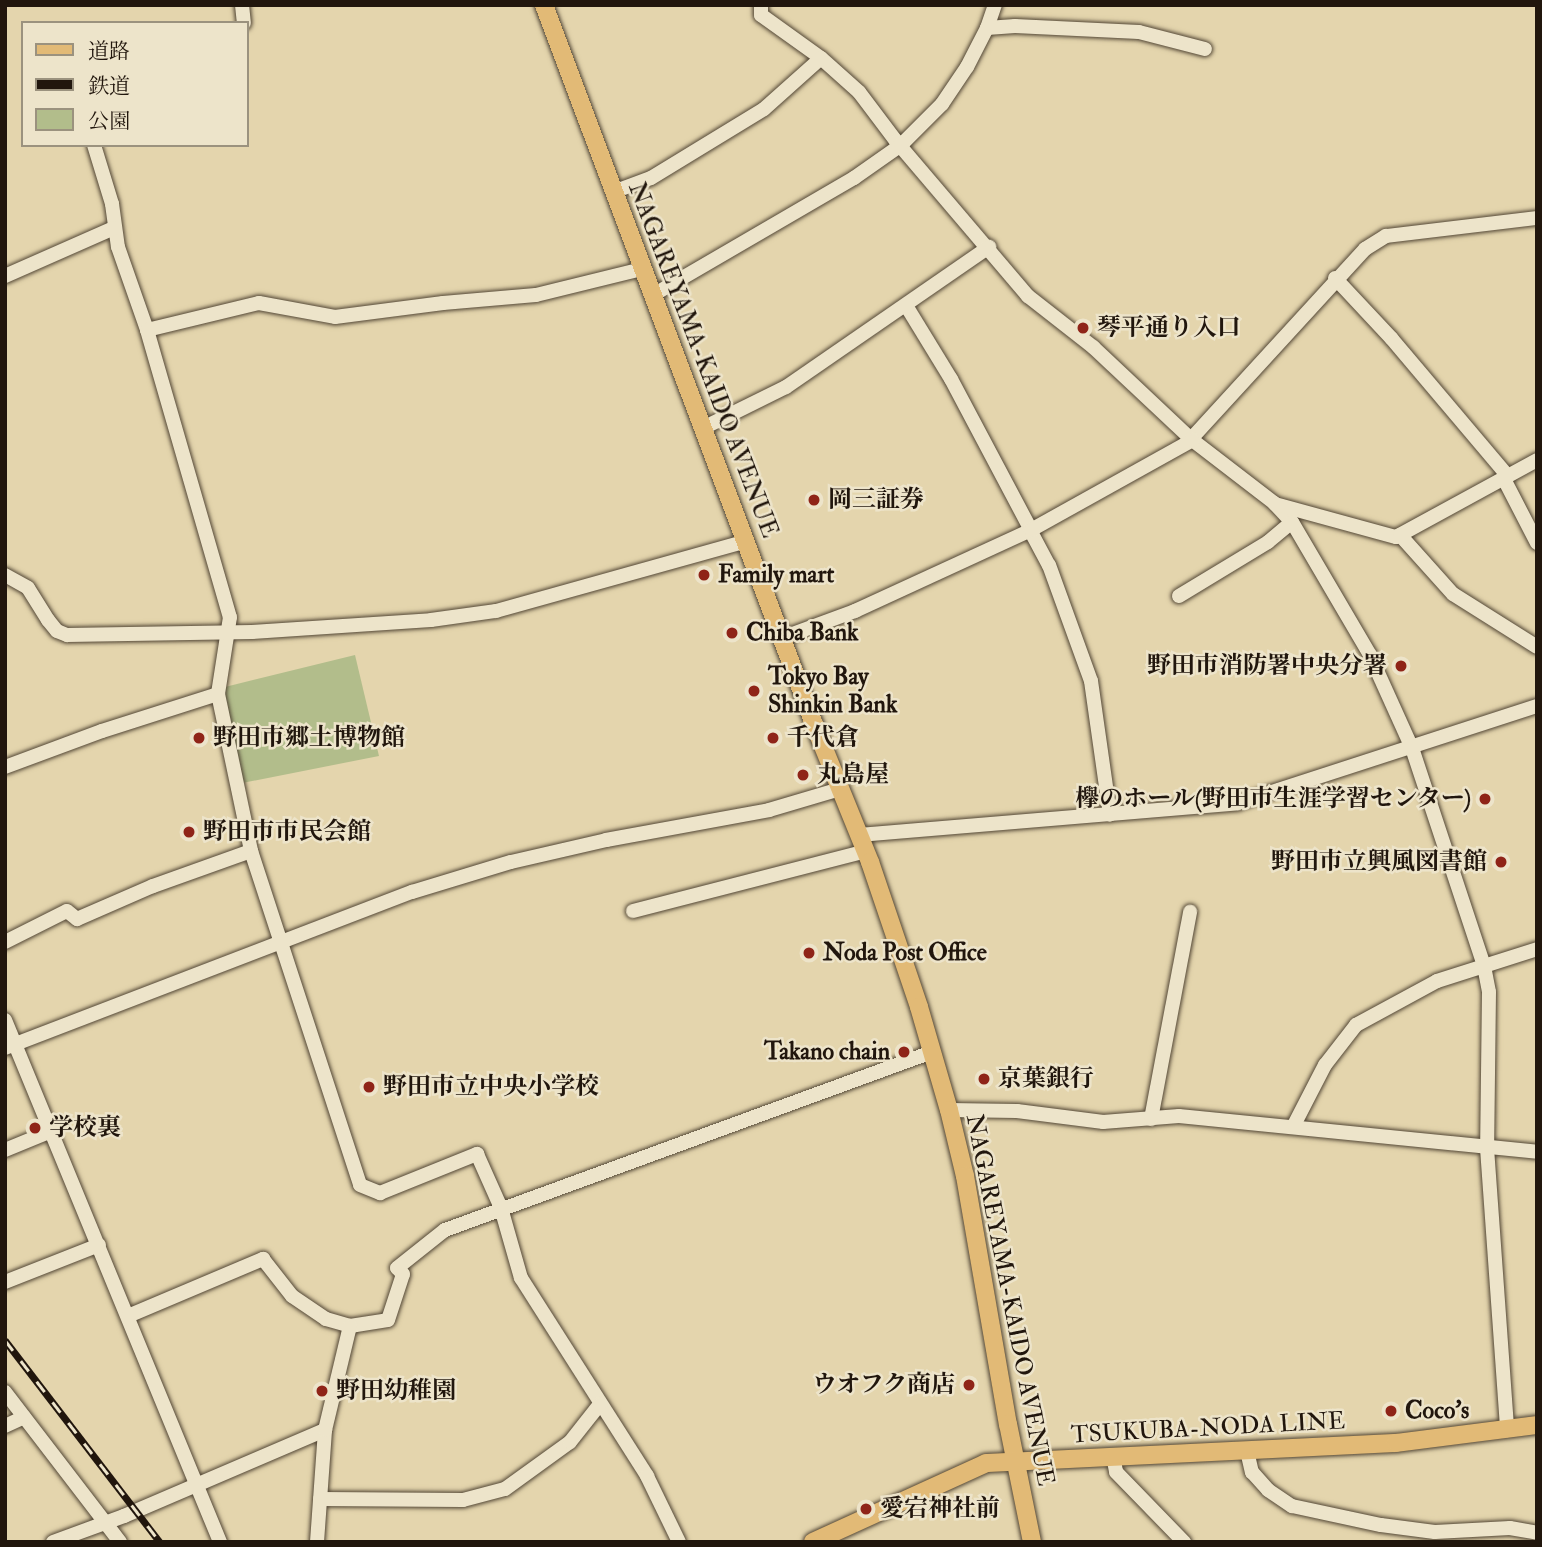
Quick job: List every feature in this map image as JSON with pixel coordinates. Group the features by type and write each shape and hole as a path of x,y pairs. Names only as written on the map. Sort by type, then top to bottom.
{"main road":[{"name":"NAGAREYAMA-KAIDO AVENUE","path":"544,5 862,843 932,1052 965,1176 1015,1461 1032,1542"},
{"name":"TSUKUBA-NODA LINE","path":"813,1542 976,1467 1015,1461 1396,1443 1537,1425"}],"street":[{"path":"761,5 761,15 821,58 859,92 1028,296 1093,347 1192,440 1274,503 1292,522 1370,655 1412,748 1484,966 1491,1009 1487,1149 1507,1430"},
{"path":"653,295 854,178 901,145 942,104 987,28 995,5"},
{"path":"987,28 1015,26 1139,32 1205,50"},
{"path":"613,191 651,178 764,109 821,58"},
{"path":"95,147 113,204 114,228 147,330 230,617 218,694 251,850 360,1185 380,1193 477,1153 501,1208 521,1278 647,1476 679,1542"},
{"path":"782,638 855,611 1031,530 1192,440 1335,278 1364,249 1387,232 1537,218"},
{"path":"5,276 114,228"},
{"path":"705,427 786,387 906,307 989,247"},
{"path":"147,330 259,303 335,317 443,303 536,295 642,269"},
{"path":"1335,278 1443,398 1505,476 1537,543"},
{"path":"906,307 951,379 1049,565 1091,681 1110,815"},
{"path":"1274,503 1383,534 1400,535 1420,521 1537,460"},
{"path":"1180,596 1268,542 1292,522"},
{"path":"1400,535 1453,594 1537,647"},
{"path":"5,575 29,588 48,620 57,631 67,635 252,632 431,620 496,611 746,541"},
{"path":"5,767 102,731 218,694"},
{"path":"634,911 862,843 1238,803 1537,706"},
{"path":"10,1047 412,892 511,862 606,840 769,810 840,789"},
{"path":"5,942 67,911 77,919 153,886 251,850"},
{"path":"1151,1119 1190,912"},
{"path":"1294,1125 1325,1066 1356,1025 1437,981 1537,949"},
{"path":"5,1020 10,1047 51,1131 220,1542"},
{"path":"128,1316 263,1259 292,1296 310,1311 350,1326 388,1320 403,1274 397,1268 445,1230 932,1052"},
{"path":"949,1110 1017,1111 1103,1122 1179,1116 1294,1125 1487,1149 1537,1152"},
{"path":"5,1150 51,1131"},
{"path":"5,1282 99,1245"},
{"path":"317,1542 325,1430 350,1326"},
{"path":"5,1392 121,1542"},
{"path":"320,1499 463,1500 505,1489 570,1442 600,1404"},
{"path":"5,1426 24,1418"},
{"path":"53,1542 325,1430"},
{"path":"1247,1451 1252,1472 1268,1490 1292,1506 1381,1525 1435,1532 1510,1528 1537,1533"},
{"path":"1113,1456 1116,1472 1184,1542"}],"green space":[{"path":"355,655 379,756 242,783 224,696 225,687"}],"railway":[{"path":"5,1340 160,1542"}],"place":[{"name":"琴平通り入口","path":"1083,328"},
{"name":"岡三証券","path":"814,500"},
{"name":"Family mart","path":"704,575"},
{"name":"Chiba Bank","path":"732,633"},
{"name":"野田市消防署中央分署","path":"1401,666"},
{"name":"Tokyo Bay Shinkin Bank","path":"754,691"},
{"name":"野田市郷土博物館","path":"199,738"},
{"name":"千代倉","path":"773,738"},
{"name":"丸島屋","path":"803,775"},
{"name":"欅のホール(野田市生涯学習センター)","path":"1485,799"},
{"name":"野田市市民会館","path":"189,832"},
{"name":"野田市立興風図書館","path":"1501,862"},
{"name":"Noda Post Office","path":"809,953"},
{"name":"Takano chain","path":"904,1052"},
{"name":"京葉銀行","path":"984,1079"},
{"name":"野田市立中央小学校","path":"369,1087"},
{"name":"学校裏","path":"35,1128"},
{"name":"ウオフク商店","path":"969,1385"},
{"name":"野田幼稚園","path":"322,1391"},
{"name":"Coco's","path":"1391,1411"},
{"name":"愛宕神社前","path":"866,1509"}]}
